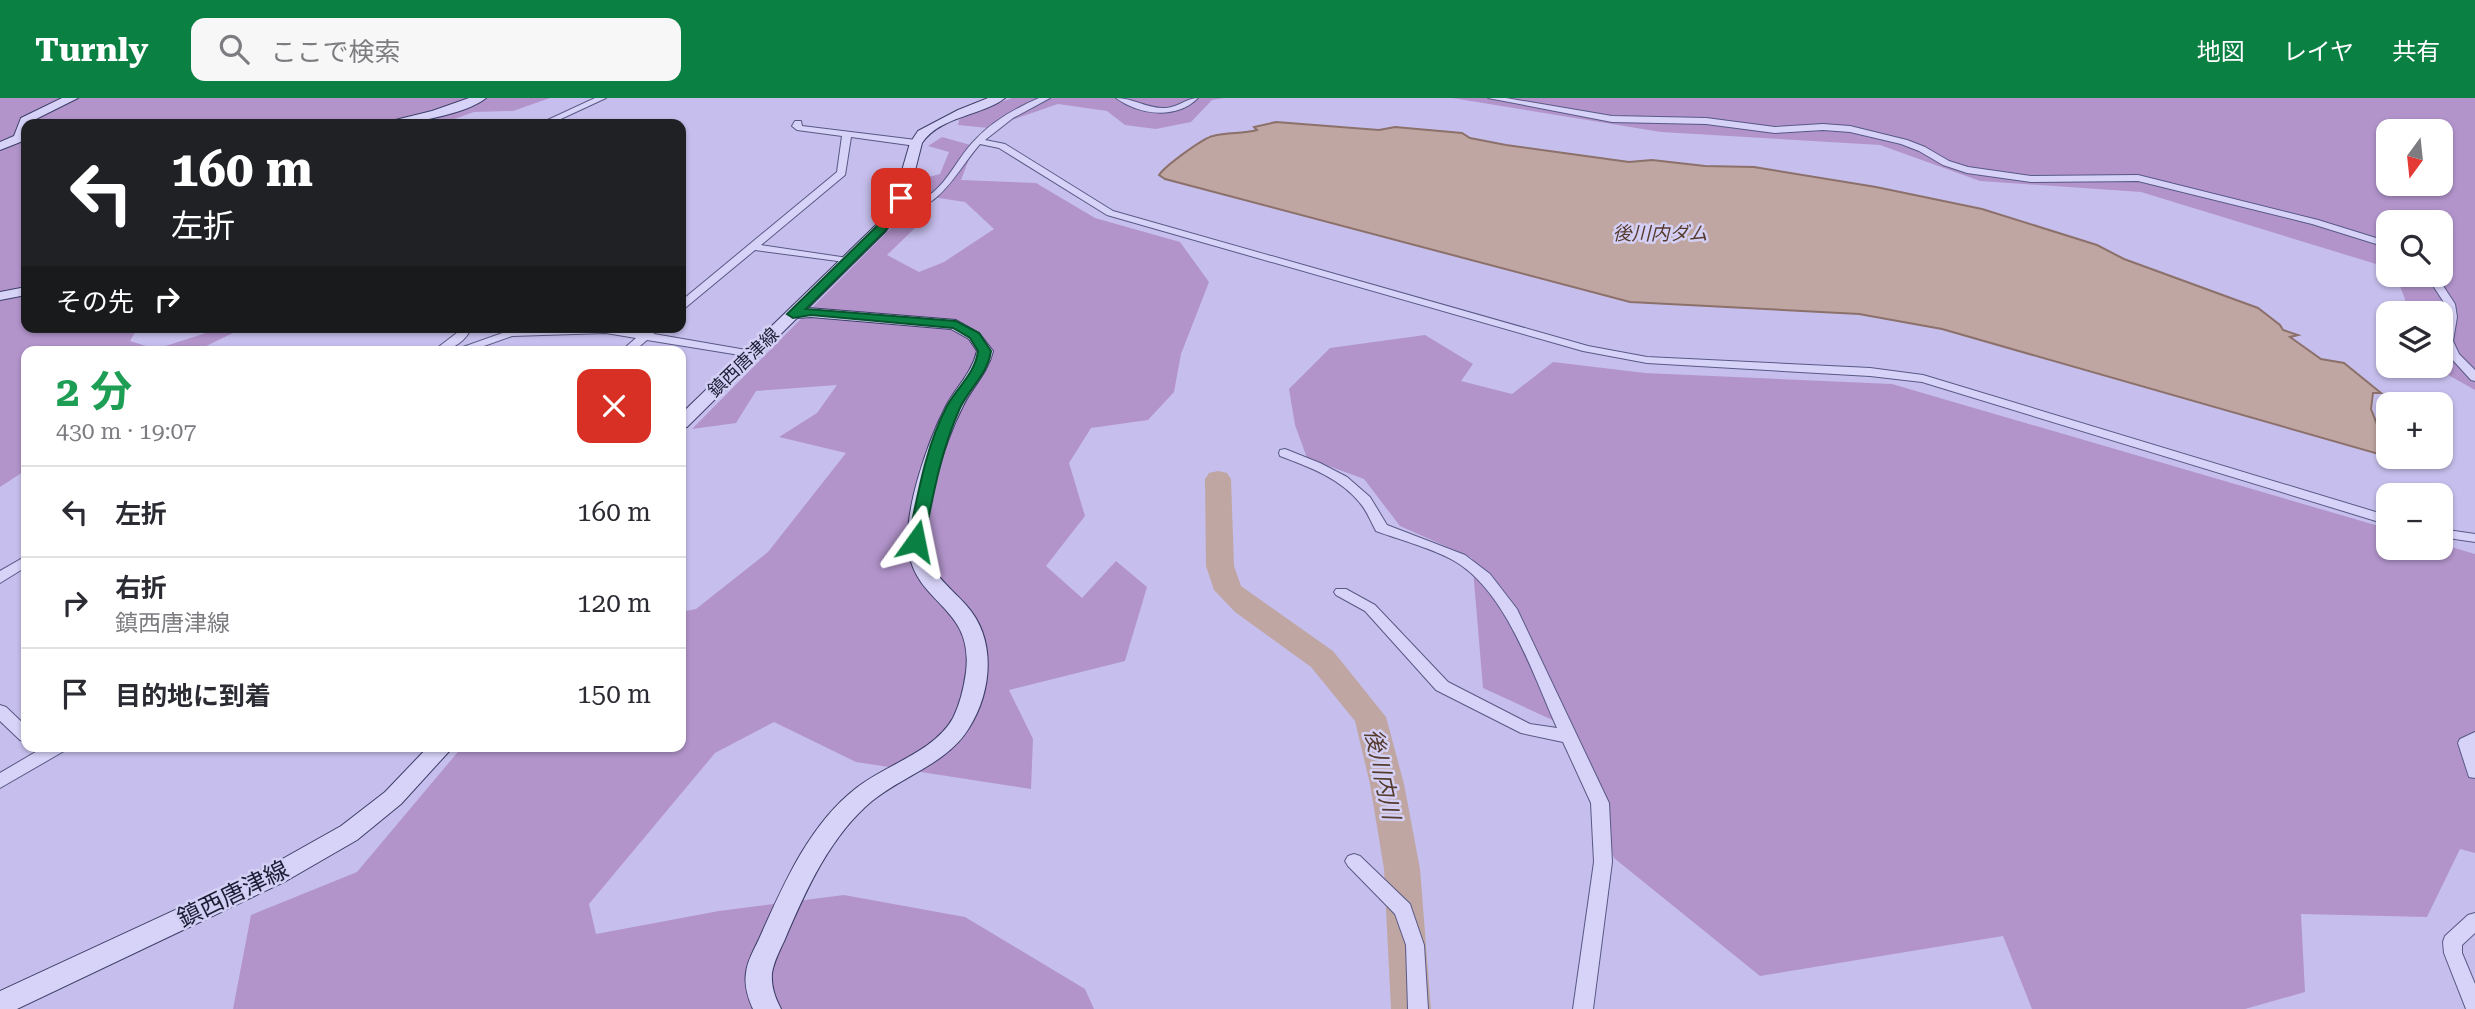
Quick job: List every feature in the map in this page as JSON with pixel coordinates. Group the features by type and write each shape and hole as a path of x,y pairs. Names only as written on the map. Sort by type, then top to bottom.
{"street":[{"path":"29,119 72,98"},
{"path":"410,119 435,114 480,98"},
{"path":"554,119 602,98"},
{"path":"798,123 796,126 800,128 916,143 922,134 945,120 999,98"},
{"path":"895,209 924,204 934,199 978,141 1005,119 1046,98"},
{"path":"1120,98 1139,107 1164,110 1181,108 1194,98"},
{"path":"1492,98 1612,119 1706,121 1774,130 1823,127 1850,130 1904,142 1946,163 1967,170 2031,179 2138,178 2290,215 2376,241"},
{"path":"0,146 19,138 21,133"},
{"path":"686,302 842,173 848,134"},
{"path":"978,141 1002,146 1094,205 1119,216 1613,356 1870,372 1923,379 2376,517"},
{"name":"鎮西唐津線","path":"686,418 881,228 901,198 916,143"},
{"path":"752,247 841,260"},
{"path":"2439,287 2450,304 2447,341 2454,355 2475,377"},
{"path":"0,296 21,292"},
{"path":"767,1009 760,998 760,968 791,895 832,826 864,795 937,749 961,723 974,688 977,649 968,622 921,569 916,541 932,464 954,406 983,365 985,351 974,336 956,325 811,312 793,314"},
{"path":"446,346 463,333"},
{"path":"473,346 511,333"},
{"path":"633,346 649,333"},
{"path":"660,333 752,354"},
{"path":"1285,453 1328,469 1353,486 1375,512 1381,528 1460,558 1485,577 1510,609 1600,803 1603,862 1583,1009"},
{"path":"2453,535 2475,538"},
{"path":"0,578 13,565"},
{"path":"1349,596 1370,608 1442,686 1527,729 1571,737"},
{"path":"0,711 21,731"},
{"path":"2475,738 2466,743 2475,772"},
{"path":"0,781 44,752"},
{"name":"鎮西唐津線","path":"0,1004 277,874 349,833 393,798 437,752"},
{"path":"1354,861 1403,910 1415,945 1418,1009"},
{"path":"2475,921 2452,942 2453,953 2475,1008"}],"shaded area":[{"path":"0,98 550,98 513,111 474,112 454,119 21,119 21,333 135,333 130,341 146,346 21,346 21,473 0,487"},
{"path":"1012,98 1224,98 1212,100 1191,122 1156,129 1125,125 1107,111 1058,104 988,128 958,125 960,117"},
{"path":"1452,98 2475,98 2475,390 2453,378 2453,301 2406,301 2400,287 2453,287 2453,210 2376,210 2376,264 2141,192 1980,181 1880,145 1661,132"},
{"path":"942,137 974,146 961,180 1036,183 1095,218 1180,242 1209,282 1181,354 1174,392 1148,420 1091,428 1069,463 1085,516 1046,566 1082,598 1116,561 1147,587 1125,661 1009,690 1033,739 1031,789 856,762 774,722 715,753 589,904 596,934 719,911 844,895 965,917 1085,989 1094,1009 233,1009 251,915 357,872 458,752 686,752 686,611 696,609 768,552 846,453 779,437 817,413 837,385 756,391 736,423 692,429 898,221 915,228 887,255 919,272 944,262 994,229 965,202 926,196 917,180 940,174 949,152 928,146"},
{"path":"206,333 233,333 206,346 165,346"},
{"path":"1425,335 1473,364 1461,381 1512,394 1553,362 1645,373 1892,384 2376,525 2376,560 2453,560 2453,548 2475,554 2475,853 2460,849 2427,917 2301,914 2305,992 2245,1009 2032,1009 2003,936 1760,976 1614,858 1572,729 1483,688 1472,558 1400,526 1364,479 1307,458 1295,425 1289,389 1330,348"}],"water":[{"name":"後川内ダム","path":"1276,122 1462,133 1470,138 1506,145 1629,162 1652,160 1705,166 1754,167 1876,187 1982,209 2097,245 2124,259 2258,308 2283,330 2298,335 2290,337 2321,359 2344,363 2380,392 2373,393 2371,409 2376,422 2376,453 1942,329 1859,314 1630,302 1165,179 1159,175 1176,159 1208,138 1257,130 1254,127"}],"waterway":[{"name":"後川内川","path":"1218,479 1220,566 1228,590 1322,659 1370,717 1387,784 1402,869 1411,1009"}],"route":[{"path":"901,198 881,228 793,314 811,312 956,325 974,336 985,351 983,365 954,406 932,464 916,541"}]}
